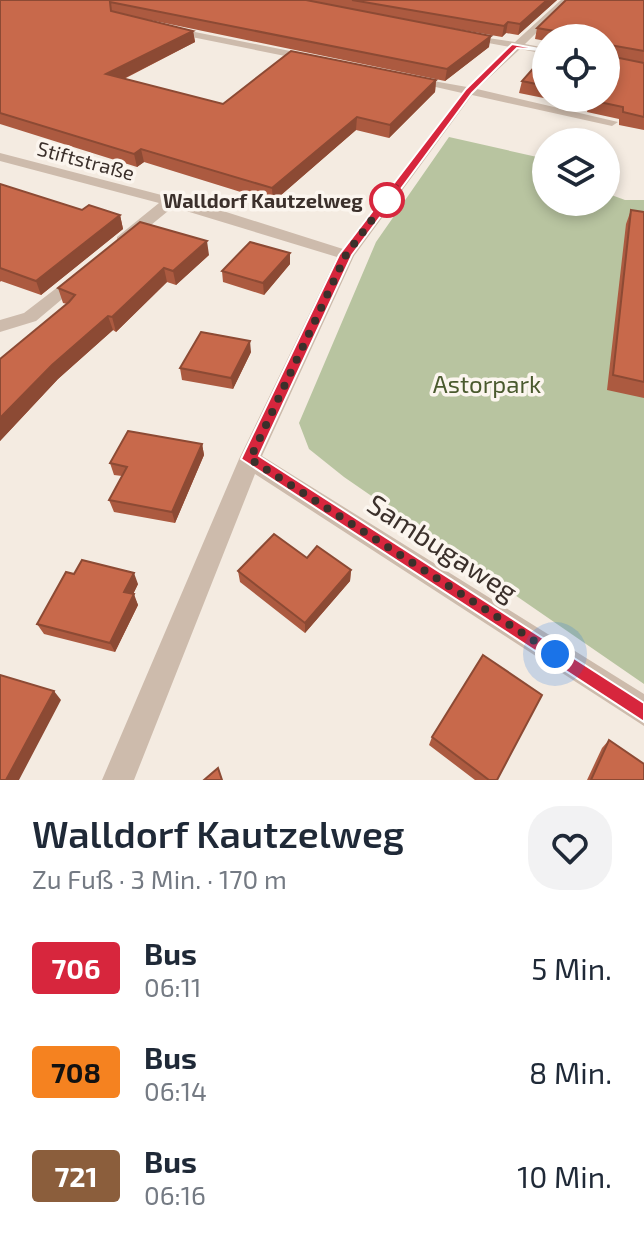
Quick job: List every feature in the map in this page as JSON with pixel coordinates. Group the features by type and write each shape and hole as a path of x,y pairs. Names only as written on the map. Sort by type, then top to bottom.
{"street":[{"path":"118,780 250,459 346,255 469,91 566,0"},
{"path":"162,29 328,62"},
{"path":"460,35 532,48"},
{"path":"398,76 612,122"},
{"name":"Stiftstraße","path":"0,157 170,202 346,255"},
{"path":"0,326 30,317 170,202"},
{"name":"Sambugaweg","path":"250,459 644,711"}],"green space":[{"name":"Astorpark","path":"449,137 532,156 532,216 620,216 620,198 644,200 644,684 344,477 309,449 299,423 376,242"}],"building":[{"path":"0,0 306,0 491,36 447,69 110,2 111,11 193,31 106,74 223,104 291,51 436,80 390,125 357,117 272,188 141,149 134,154 0,113"},
{"path":"352,0 547,0 520,24 508,22 504,26"},
{"path":"566,0 644,0 644,51 620,47 620,24 541,24"},
{"path":"620,58 644,63 644,117 623,112 620,106"},
{"path":"532,70 532,83 522,81"},
{"path":"0,184 82,210 89,205 120,215 36,281 0,268"},
{"path":"631,210 644,212 644,382 613,375"},
{"path":"140,222 207,241 173,271 164,268 112,317 108,316 52,365 0,418 0,359 75,295 58,288"},
{"path":"250,242 290,253 263,283 222,271"},
{"path":"201,332 250,341 231,378 180,368"},
{"path":"128,431 202,444 172,512 109,500 127,467 110,463"},
{"path":"274,534 307,558 317,546 351,570 305,623 238,571"},
{"path":"82,560 134,573 124,592 134,594 110,643 37,624 66,572 74,574"},
{"path":"483,655 542,695 497,780 489,780 432,737"},
{"path":"0,675 54,691 6,780 0,780"},
{"path":"609,740 644,764 644,780 591,780"},
{"path":"218,768 222,780 204,780"}],"bus line":[{"name":"706","path":"532,48 515,45 469,91 346,255 250,459 644,711"}],"place":[{"name":"Walldorf Kautzelweg","path":"387,200"}],"route":[{"path":"387,200 396,187 346,255 250,459 555,654"}]}
